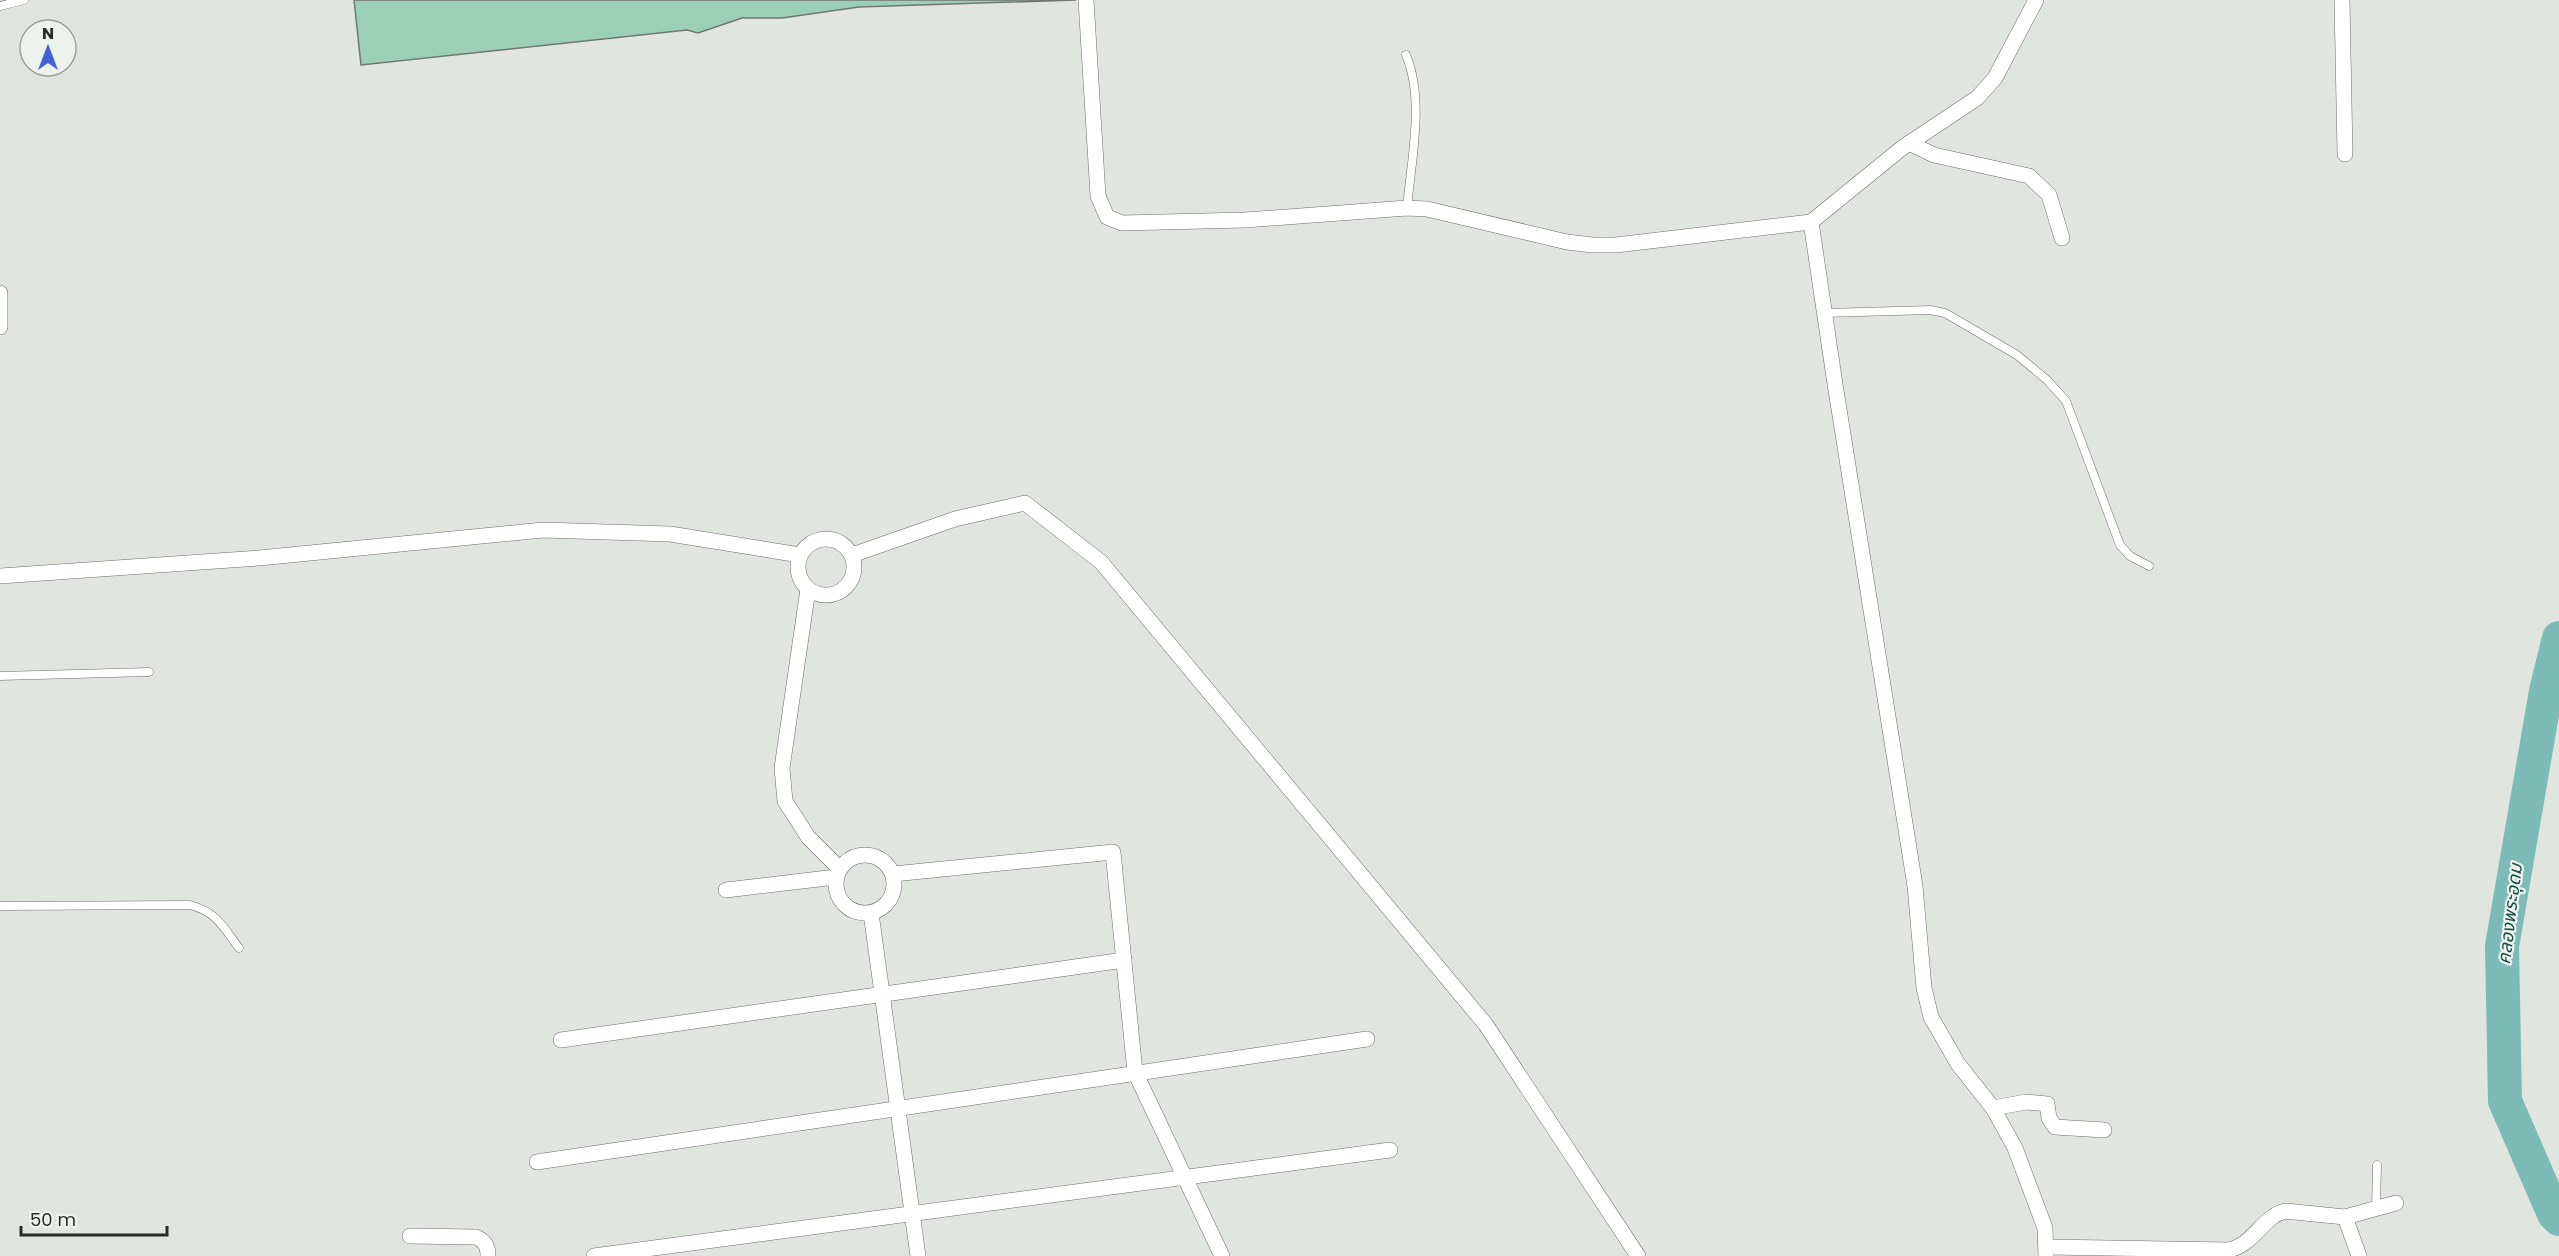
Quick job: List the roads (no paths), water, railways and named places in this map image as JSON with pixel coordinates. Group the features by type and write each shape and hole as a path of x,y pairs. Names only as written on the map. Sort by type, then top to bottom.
{"street":[{"path":"1086,0 1098,196 1107,217 1122,223 1245,220 1407,208 1447,212 1567,242 1600,245 1811,222 1909,143 1977,98 1988,88 2004,63 2036,0"},
{"path":"2342,0 2345,154"},
{"path":"1909,143 1934,155 2029,176 2049,195 2062,238"},
{"path":"1811,222 1915,886 1924,988 1931,1017 1943,1040 1993,1108 2015,1148 2045,1228 2047,1251 2228,1250 2245,1243 2277,1213 2285,1211 2345,1217 2396,1203"},
{"path":"0,292 0,327"},
{"path":"852,555 955,519 1025,503 1101,562 1486,1025 1638,1256"},
{"path":"0,576 259,558 543,531 670,534 800,555"},
{"path":"831,539 846,547 852,555 854,574 843,589 825,595 808,589 798,573 800,555 813,542 831,539"},
{"path":"726,890 838,873 854,857 872,855 888,865 895,884 888,903 871,913 860,913 843,903 838,896 838,873 808,837 785,801 782,768 808,589"},
{"path":"893,874 1113,852 1136,1072 1222,1256"},
{"path":"871,913 918,1256"},
{"path":"561,1040 1124,960"},
{"path":"537,1162 1366,1039"},
{"path":"1993,1108 2039,1102 2047,1104 2049,1118 2055,1127 2104,1130"},
{"path":"594,1256 1390,1150"},
{"path":"2345,1217 2359,1256"},
{"path":"410,1236 476,1237 483,1240 488,1249 488,1256"}],"lane":[{"path":"0,6 24,0"},
{"path":"1406,55 1412,69 1416,104 1407,208"},
{"path":"1825,313 1930,310 1945,313 2016,355 2047,380 2066,401 2120,545 2130,556 2149,566"},
{"path":"0,676 149,672"},
{"path":"0,906 190,905 207,909 218,919 239,948"},
{"path":"2376,1209 2377,1165"}],"waterway":[{"name":"คลองพระอุดม","path":"2559,638 2546,691 2502,946 2505,1101 2554,1214 2559,1219"}]}
